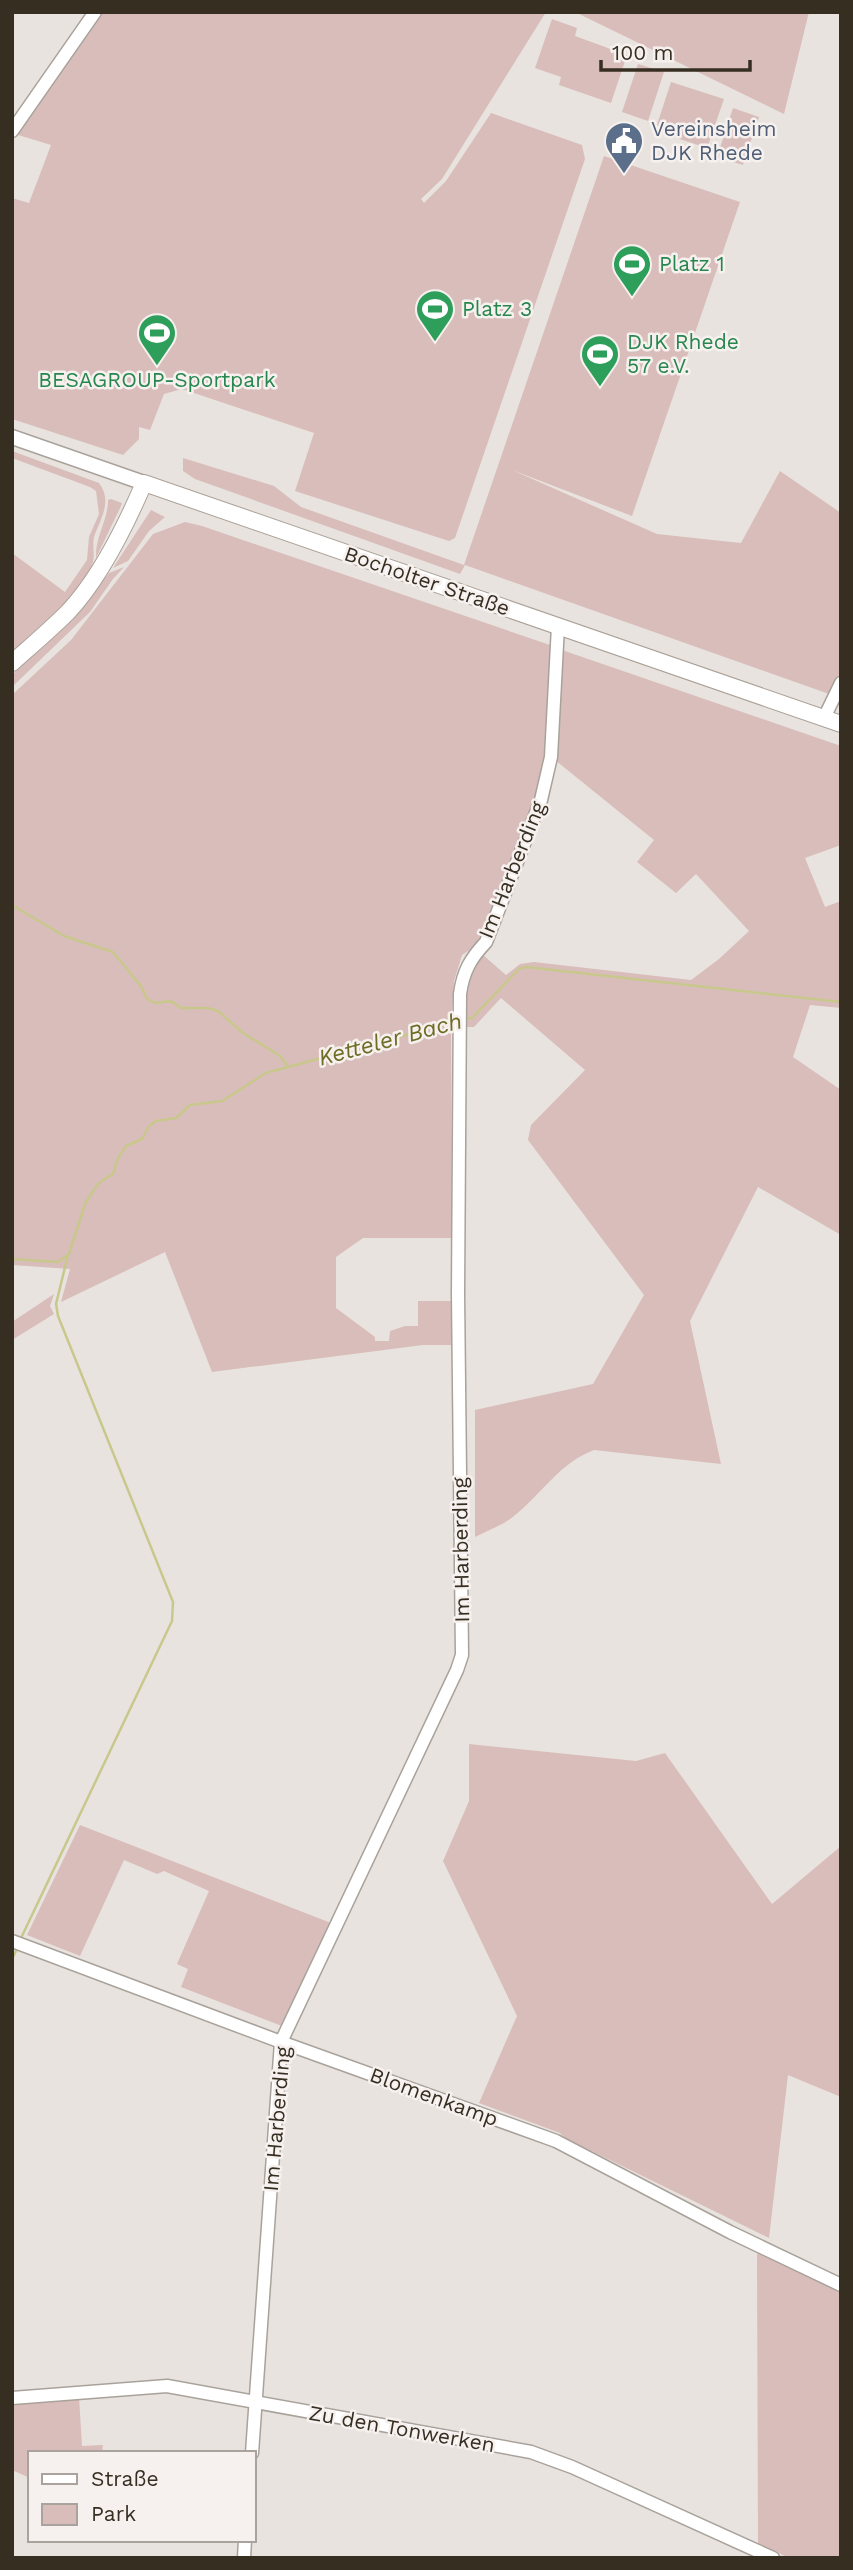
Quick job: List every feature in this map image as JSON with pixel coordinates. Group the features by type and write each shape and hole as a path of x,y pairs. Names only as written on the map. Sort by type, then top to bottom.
{"main road":[{"name":"Bocholter Straße","path":"144,483 841,724"},
{"path":"12,663 69,611 98,571 122,530 144,483"}],"street":[{"path":"12,131 95,12"},
{"name":"Bocholter Straße","path":"12,437 144,483"},
{"name":"Im Harberding","path":"252,2451 281,2042 462,1655 458,1293 460,1013 463,974 472,957 486,942 541,800 551,757 558,626"},
{"path":"824,718 841,682"},
{"name":"Blomenkamp","path":"12,1941 556,2141 730,2232 841,2285"},
{"name":"Zu den Tonwerken","path":"12,2398 167,2386 531,2452 572,2467 773,2558"}],"green space":[{"path":"101,12 546,12 442,179 421,199 424,203 446,181 491,113 582,145 585,159 455,538 449,541 295,491 314,433 182,389 164,394 150,430 139,427 139,439 123,455 12,419 12,198 29,203 51,145 15,134"},
{"path":"575,12 809,12 784,114"},
{"path":"552,19 577,28 575,36 627,55 611,103 559,85 561,77 535,68"},
{"path":"638,64 664,72 648,121 622,112"},
{"path":"671,82 724,99 707,148 655,131"},
{"path":"733,108 759,117 743,165 717,157"},
{"path":"604,156 740,202 632,516 512,470 657,534 741,543 780,471 841,513 841,676 832,695 465,565 460,574 195,479 183,471 183,458 274,486 301,507 464,565"},
{"path":"12,451 99,483 105,502 94,538 92,565 85,578 56,613 12,654 12,553 65,592 87,560 89,537 99,514 96,491 12,458"},
{"path":"108,500 122,503 96,558 97,543"},
{"path":"151,510 165,517 149,531 128,561 113,568"},
{"path":"185,522 550,645 547,754 540,789 493,917 474,947 462,955 454,981 451,1022 452,1238 363,1238 336,1257 336,1308 375,1337 375,1341 389,1341 390,1331 405,1326 418,1326 418,1301 453,1301 453,1345 423,1345 212,1372 165,1252 61,1302 70,1269 12,1265 12,695 71,640 153,534"},
{"path":"124,567 90,612 12,687 12,675 73,618 109,573"},
{"path":"559,649 841,746 841,845 805,858 825,907 841,901 841,1008 810,1005 793,1057 841,1090 841,1235 758,1187 690,1321 721,1464 594,1450 561,1471 510,1519 475,1537 475,1410 593,1384 644,1295 528,1140 531,1125 585,1070 501,998 474,1027 464,1027 469,977 483,955 506,975 520,964 534,962 691,980 749,931 696,874 676,893 637,862 654,840 555,760"},
{"path":"54,1294 50,1306 54,1314 12,1340 12,1322"},
{"path":"469,1744 636,1761 665,1753 772,1904 841,1846 841,2097 788,2075 769,2238 565,2138 560,2133 479,2103 517,2016 443,1861 469,1801"},
{"path":"80,1825 331,1923 282,2026 181,1987 188,1969 177,1964 209,1891 164,1871 157,1874 124,1860 80,1956 27,1935"},
{"path":"761,2253 841,2292 841,2558 789,2558 762,2545 758,2546 757,2254"},
{"path":"79,2397 82,2446 103,2445 102,2451 28,2451 28,2477 12,2470 12,2401"}],"waterway":[{"path":"12,905 64,936 113,952 141,986 147,999 155,1003 171,1001 181,1008 208,1008 218,1011 243,1033 280,1056 287,1065"},
{"name":"Ketteler Bach","path":"464,1019 472,1018 519,969 526,967 841,1002"},
{"name":"Ketteler Bach","path":"12,1259 58,1262 69,1254 85,1204 93,1191 100,1182 113,1174 118,1158 126,1146 142,1139 149,1126 156,1121 176,1118 190,1105 222,1101 266,1073 454,1022"},
{"path":"22,1936 172,1621 173,1602 58,1316 56,1304 68,1255"},
{"path":"12,1959 17,1949"}],"place":[{"name":"Vereinsheim DJK Rhede","path":"624,175"},
{"name":"Platz 1","path":"632,298"},
{"name":"Platz 3","path":"435,343"},
{"name":"BESAGROUP-Sportpark","path":"157,367"},
{"name":"DJK Rhede 57 e.V.","path":"600,388"}]}
